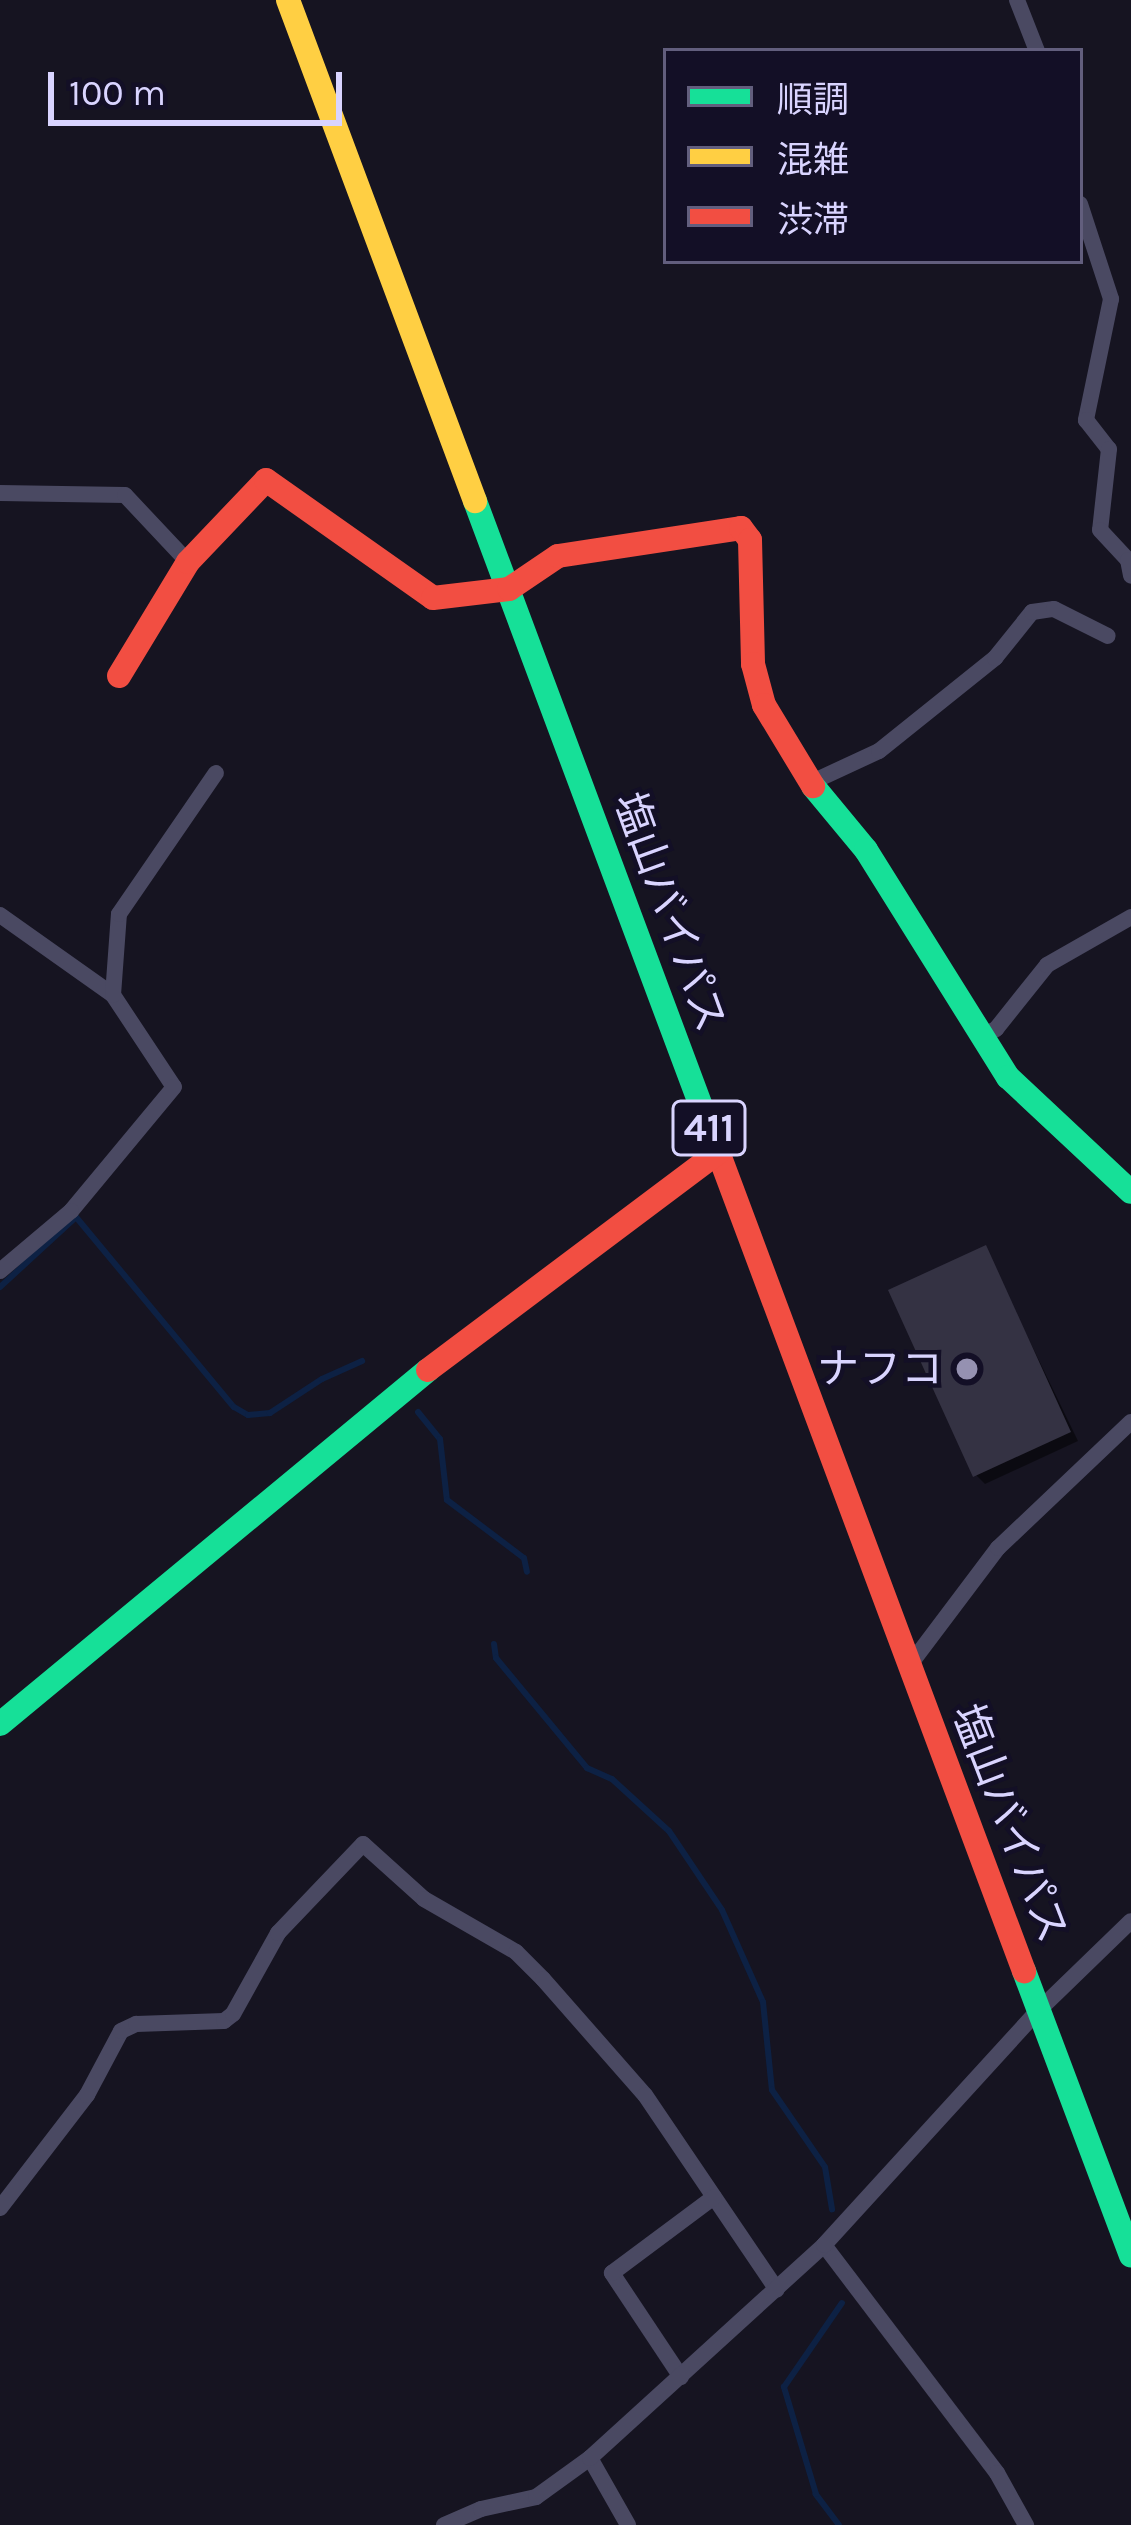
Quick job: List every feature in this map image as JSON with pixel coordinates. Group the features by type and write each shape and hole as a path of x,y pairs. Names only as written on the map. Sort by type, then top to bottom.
{"main road":[{"name":"塩山バイパス","path":"288,0 1131,2255"},
{"path":"119,676 188,562 266,480 433,598 508,589 558,556 742,528 750,540 753,664 764,706 809,783 866,850 1008,1077 1129,1194"},
{"path":"0,1724 337,1442 553,1272 718,1152"}],"street":[{"path":"1016,0 1036,48"},
{"path":"1083,214 1111,299 1086,419 1109,449 1100,530 1128,560 1131,576"},
{"path":"0,493 125,495 188,562"},
{"path":"809,783 879,751 995,658 1032,612 1054,609 1108,636"},
{"path":"113,995 119,914 216,773"},
{"path":"0,915 113,995 173,1087 71,1210 0,1271"},
{"path":"979,1037 996,1029 1047,965 1131,917"},
{"path":"909,1667 998,1548 1131,1422"},
{"path":"0,2208 87,2096 121,2031 136,2024 224,2020 233,2014 278,1933 363,1844 424,1899 516,1952 543,1979 645,2095 777,2290"},
{"path":"444,2525 481,2509 536,2497 590,2458 824,2245 1038,2012 1131,1921"},
{"path":"680,2377 612,2273 714,2198"},
{"path":"824,2245 997,2473 1026,2525"},
{"path":"590,2458 628,2525"}],"building":[{"path":"986,1245 1071,1432 973,1477 888,1290"}],"waterway":[{"path":"0,1287 76,1217 234,1407 248,1415 270,1413 322,1379 362,1361"},
{"path":"418,1412 440,1439 447,1500 524,1558 527,1572"},
{"path":"494,1644 496,1658 587,1768 612,1779 669,1831 722,1910 763,2002 772,2090 825,2167 832,2209"},
{"path":"839,2525 816,2494 784,2387 842,2303"}],"traffic: fast":[{"path":"475,501 711,1133"},
{"path":"813,786 866,850 1008,1077 1131,1192"},
{"path":"0,1724 428,1370"},
{"path":"1024,1971 1131,2256"}],"traffic: slow":[{"path":"288,0 475,501"}],"traffic: jam":[{"path":"119,676 188,562 266,480 433,598 509,589 558,556 741,528 750,540 753,664 764,705 813,786"},
{"path":"711,1133 1024,1971"},
{"path":"428,1370 718,1152"}],"place":[{"name":"ナフコ","path":"967,1369"}]}
